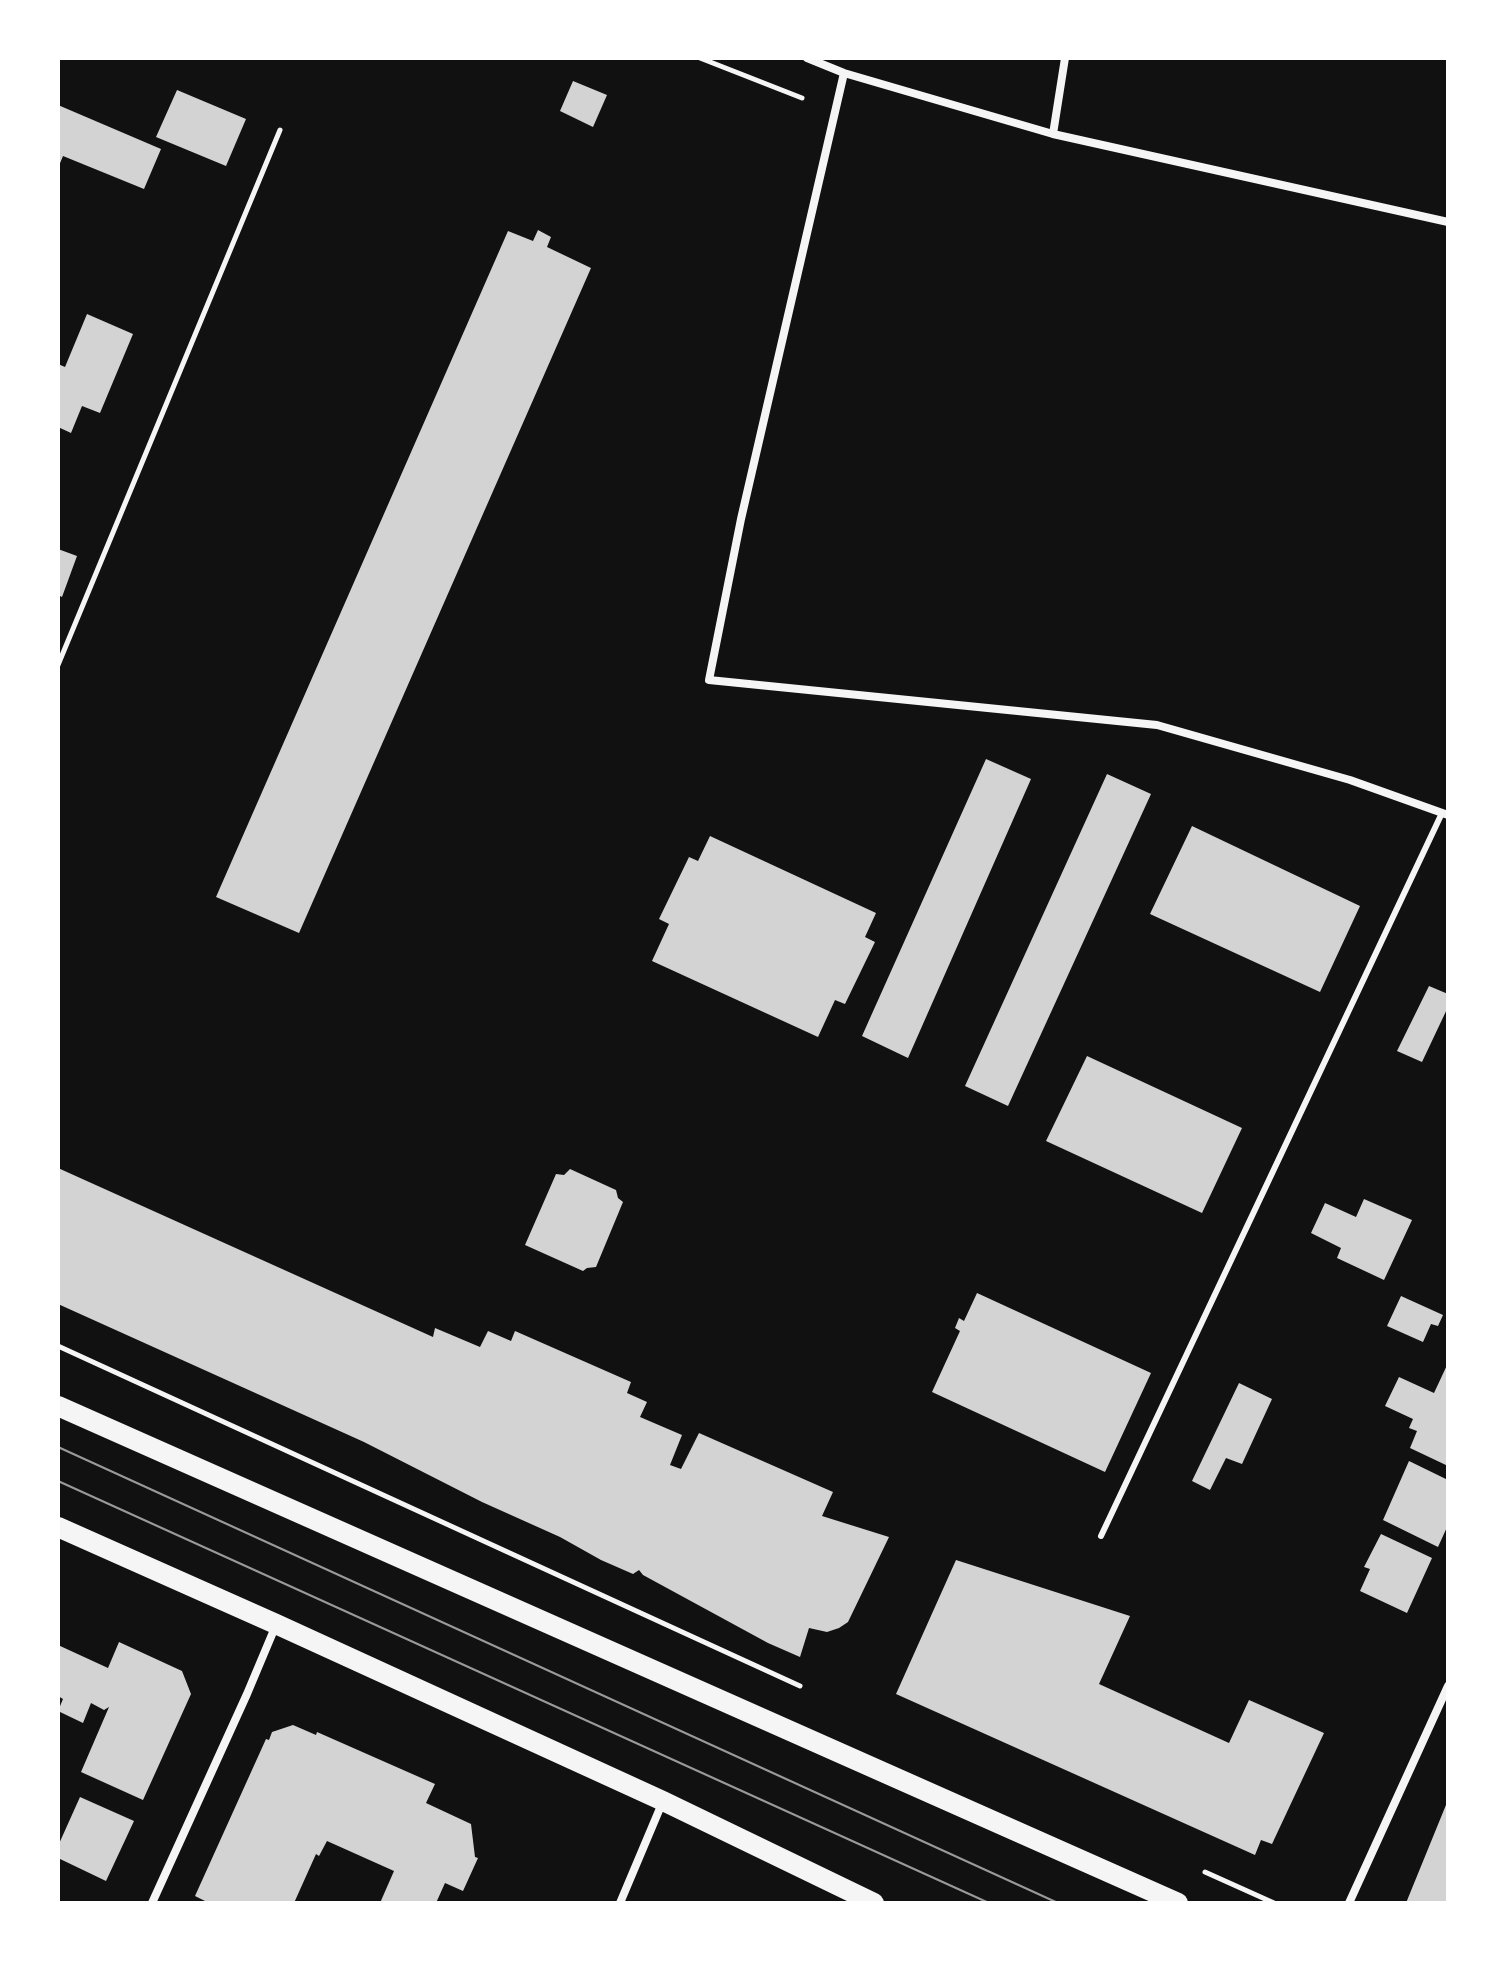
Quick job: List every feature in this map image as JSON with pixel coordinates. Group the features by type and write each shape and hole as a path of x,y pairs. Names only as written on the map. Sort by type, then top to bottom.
{"main road":[{"path":"58,1406 1178,1903"},
{"path":"58,1527 663,1801 874,1903"}],"street":[{"path":"807,58 844,73 1053,134 1448,222"},
{"path":"1053,134 1065,58"},
{"path":"844,73 741,519 709,680 1157,725 1350,780 1445,814"},
{"path":"152,1903 276,1624"},
{"path":"1349,1903 1448,1686"},
{"path":"620,1903 663,1801"}],"lane":[{"path":"1101,1536 1445,814"}],"path":[{"path":"58,665 280,130"},
{"path":"58,1346 807,1690"},
{"path":"1195,1868 1274,1903"}],"building":[{"path":"573,81 607,95 593,127 560,111"},
{"path":"177,90 246,119 226,166 156,137"},
{"path":"58,105 161,149 144,189 63,156 58,168"},
{"path":"538,230 551,237 547,247 591,268 299,933 216,897 508,231 533,241"},
{"path":"87,314 133,334 100,413 82,406 71,433 58,427 58,364 65,367"},
{"path":"58,549 77,556 62,597 58,595"},
{"path":"986,759 1031,779 908,1058 862,1036"},
{"path":"1107,774 1151,794 1008,1106 965,1086"},
{"path":"1192,826 1360,906 1320,992 1150,914"},
{"path":"710,836 876,913 865,937 875,942 845,1004 835,1000 818,1037 652,961 669,924 659,919 689,857 698,861"},
{"path":"1429,986 1448,994 1448,1007 1422,1062 1397,1051"},
{"path":"1087,1056 1242,1128 1202,1213 1046,1141"},
{"path":"58,1168 433,1337 435,1328 480,1347 488,1331 511,1341 515,1331 631,1382 627,1393 647,1402 640,1417 682,1435 670,1465 681,1469 699,1433 833,1492 822,1516 889,1537 848,1622 827,1632 809,1628 800,1657 768,1643 639,1570 633,1574 601,1560 364,1442 58,1304"},
{"path":"570,1169 616,1190 623,1202 596,1267 583,1271 525,1245 556,1174 564,1175"},
{"path":"1364,1199 1412,1220 1384,1280 1337,1258 1341,1248 1311,1233 1325,1203 1356,1217"},
{"path":"977,1293 1151,1373 1105,1472 932,1392 960,1331 955,1328 959,1318 964,1321"},
{"path":"1401,1296 1443,1315 1438,1326 1431,1324 1423,1342 1387,1326"},
{"path":"1448,1363 1448,1466 1410,1448 1417,1431 1409,1428 1413,1419 1385,1406 1399,1377 1434,1393"},
{"path":"1239,1383 1272,1399 1242,1464 1226,1458 1210,1490 1192,1481"},
{"path":"1409,1461 1448,1480 1448,1525 1438,1547 1383,1520"},
{"path":"1381,1534 1432,1558 1407,1613 1360,1591 1370,1569 1364,1567"},
{"path":"956,1560 1130,1616 1099,1684 1229,1743 1249,1700 1324,1733 1272,1844 1261,1840 1255,1855 896,1694"},
{"path":"119,1642 182,1671 191,1694 143,1800 81,1772 109,1707 104,1710 91,1703 83,1723 58,1711 63,1699 58,1696 58,1645 108,1668"},
{"path":"293,1725 316,1735 317,1732 435,1784 426,1803 471,1824 475,1857 478,1858 463,1891 445,1883 436,1903 380,1903 394,1871 327,1841 319,1856 316,1854 294,1903 209,1903 195,1896 266,1739 269,1740 272,1732"},
{"path":"80,1797 134,1821 106,1881 58,1858 58,1846"},
{"path":"1448,1800 1448,1903 1406,1903"}],"tram line":[{"path":"58,1447 1058,1903"},
{"path":"58,1481 989,1903"}]}
